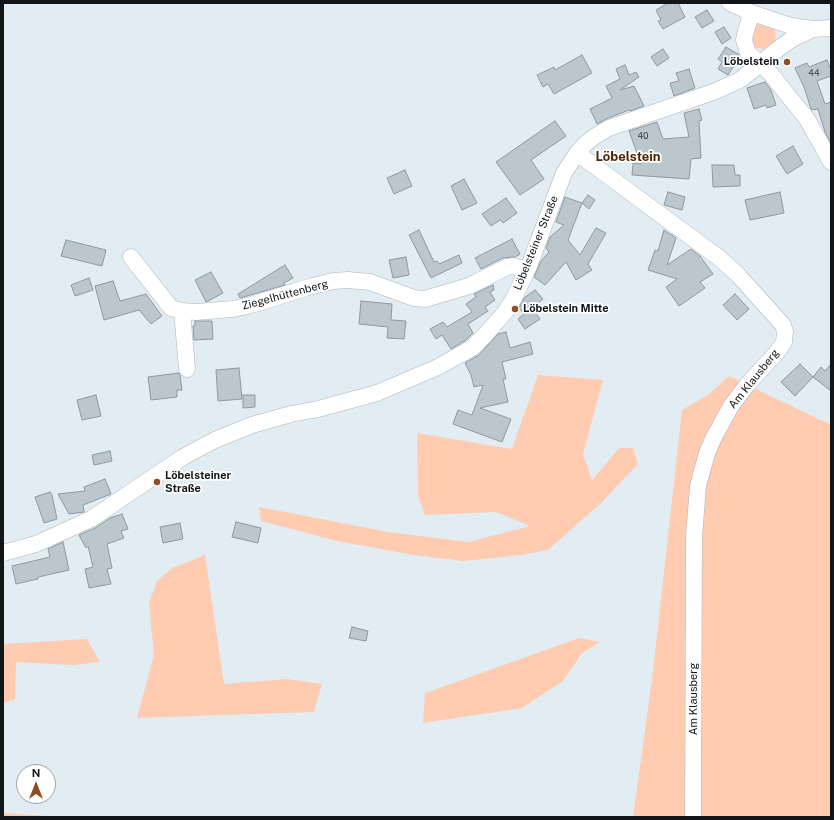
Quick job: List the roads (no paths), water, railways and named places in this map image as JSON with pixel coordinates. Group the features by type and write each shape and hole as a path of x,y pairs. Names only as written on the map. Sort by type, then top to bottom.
{"street":[{"path":"730,3 752,14 791,26 813,29"},
{"path":"752,14 744,40 748,53 770,73 808,119 831,162"},
{"name":"Löbelsteiner Straße","path":"3,553 36,544 90,519 183,457 215,440 252,425 377,393 424,373 472,348 506,311 514,298 527,270 564,172 576,153 594,137 609,128 716,91 740,80 792,38 813,29 831,28"},
{"name":"Am Klausberg","path":"576,153 712,253 738,275 783,325 785,332 784,342 778,351 731,406 707,452 698,486 694,537 693,817"},
{"path":"132,257 171,308 182,312 187,369"},
{"name":"Ziegelhüttenberg","path":"182,312 196,312 251,305 309,287 348,280 370,282 414,298 425,300 469,286 507,267 513,266 527,270"}],"place":[{"name":"Löbelstein","path":"787,62"},
{"name":"Löbelstein Mitte","path":"515,309"},
{"name":"Löbelsteiner Straße","path":"157,482"}],"district":[{"name":"Löbelstein","path":"628,157"}]}
